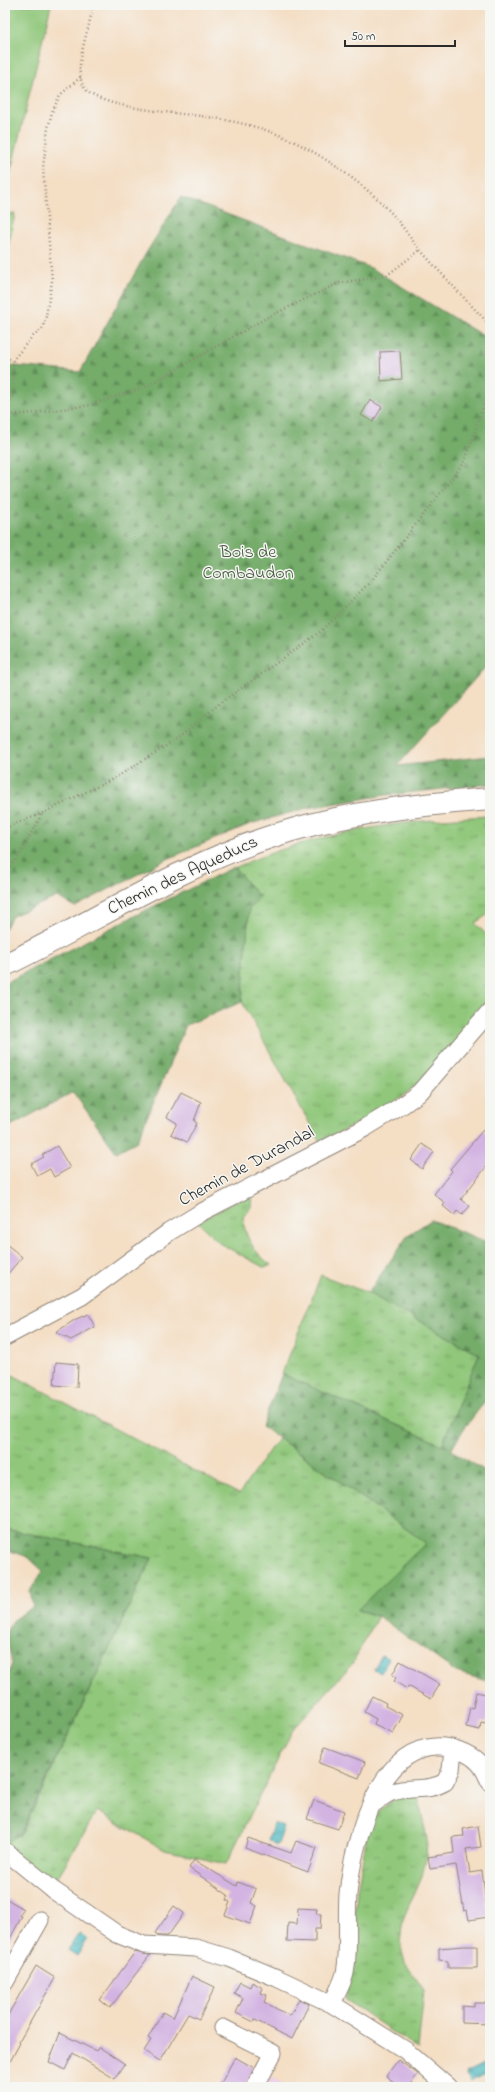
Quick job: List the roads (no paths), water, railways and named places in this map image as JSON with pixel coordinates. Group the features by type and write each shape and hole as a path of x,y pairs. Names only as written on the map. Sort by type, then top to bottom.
{"main road":[{"name":"Chemin des Aqueducs","path":"5,965 192,868 266,838 334,819 368,812 490,799"}],"street":[{"name":"Chemin de Durandal","path":"5,1337 82,1296 169,1232 200,1213 365,1128 402,1106 419,1093 490,1011"},
{"path":"332,2004 345,1974 348,1894 356,1849 371,1806 389,1772 405,1758 422,1748 442,1747 463,1752 479,1763 490,1782"},
{"path":"371,1806 391,1792 402,1789 430,1789 446,1782 451,1770 453,1749"},
{"path":"5,1851 53,1890 117,1934 144,1945 196,1948 229,1958 332,2004 405,2050 448,2087"},
{"path":"5,1982 40,1920"},
{"path":"222,2028 273,2053 255,2087"}],"water":[{"path":"382,1655 389,1659 381,1673 374,1669"},
{"path":"274,1823 284,1827 278,1844 274,1844 268,1839"},
{"path":"79,1933 88,1939 77,1956 68,1950"},
{"path":"484,2064 488,2073 470,2082 466,2073"}],"park label":[{"name":"Bois de Combaudon","path":"248,563"}]}
